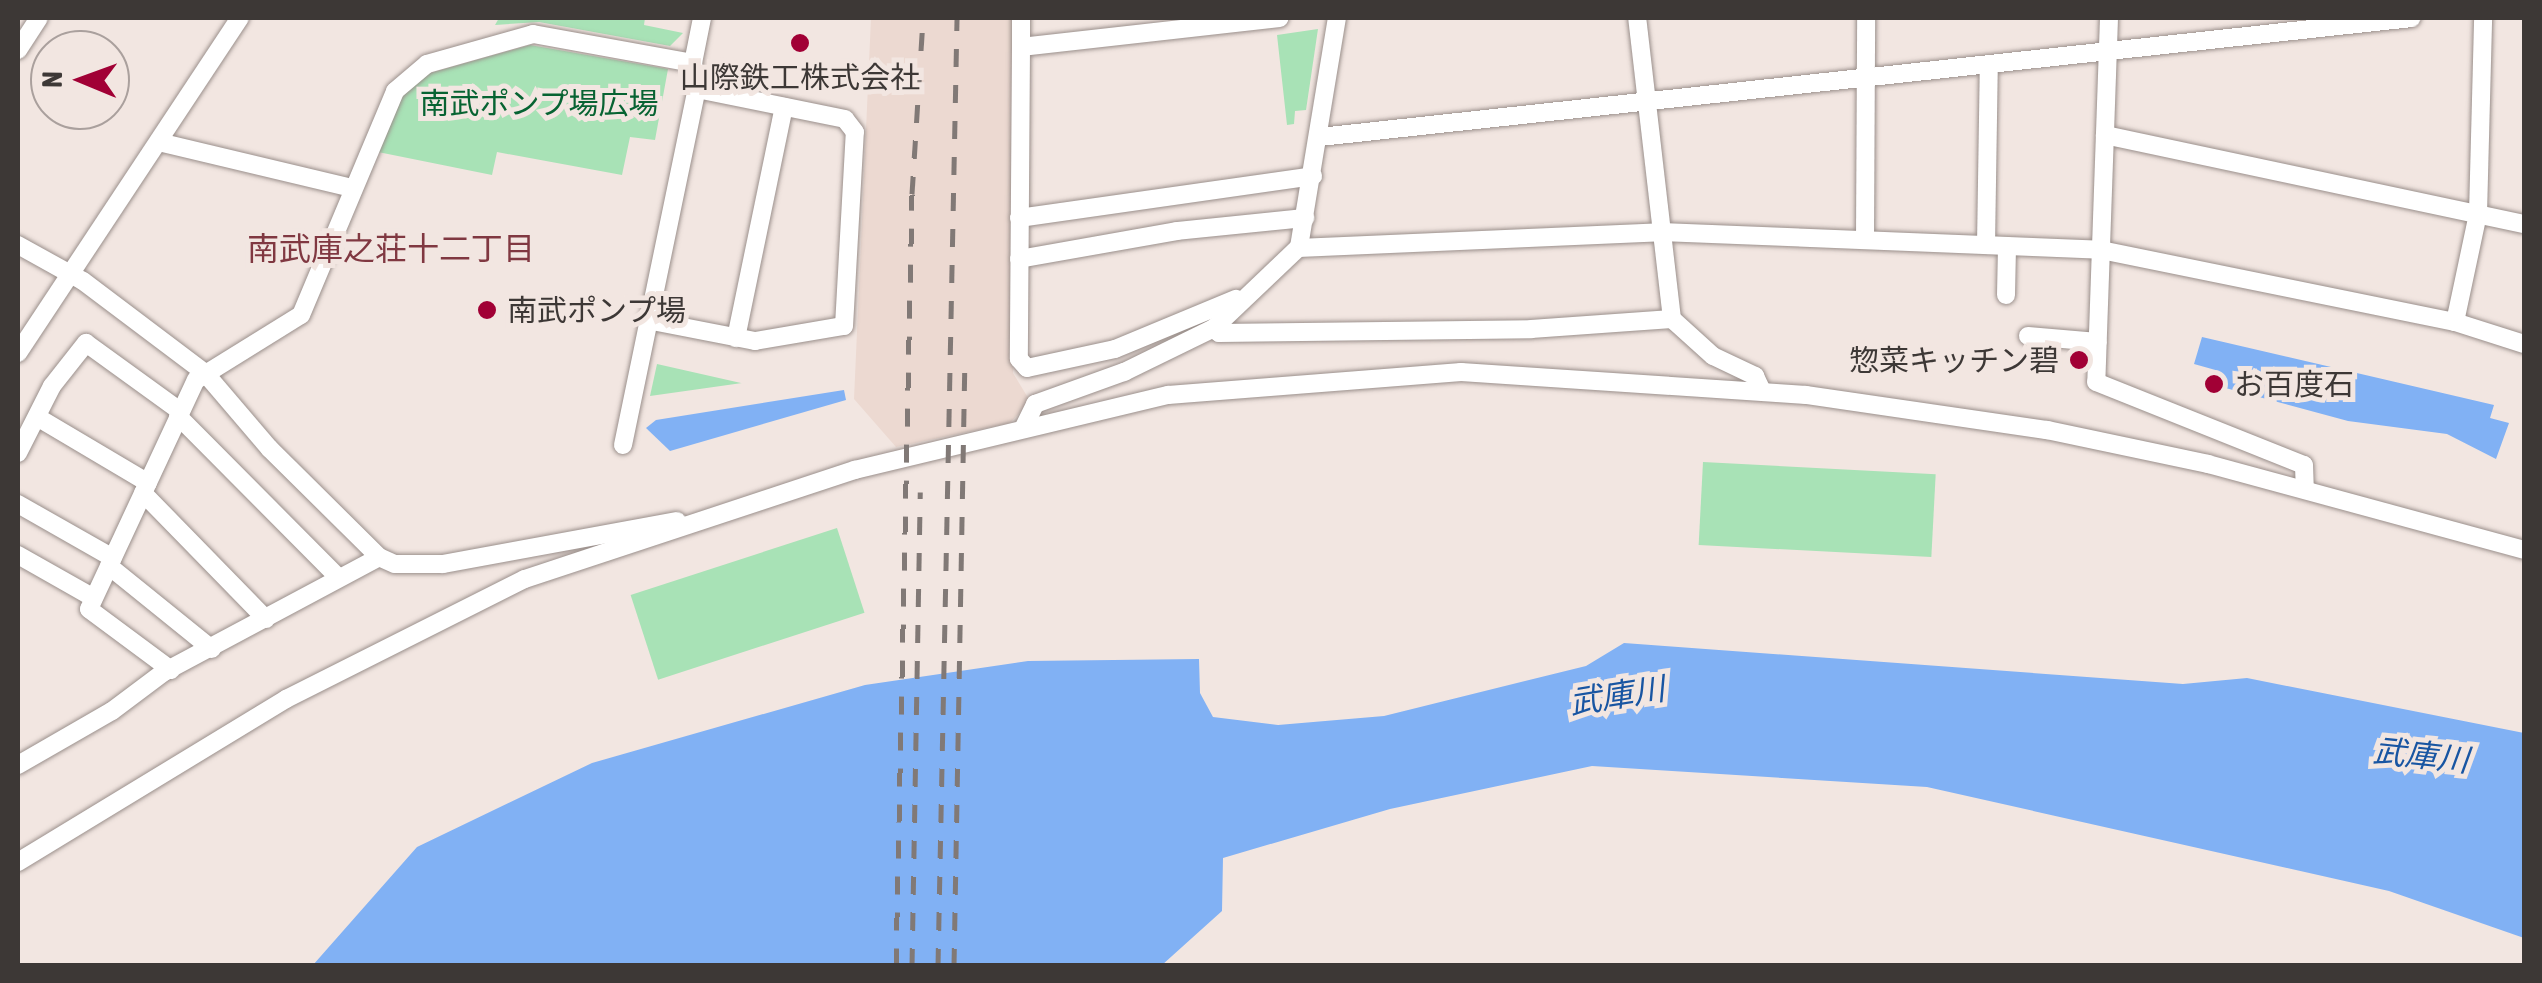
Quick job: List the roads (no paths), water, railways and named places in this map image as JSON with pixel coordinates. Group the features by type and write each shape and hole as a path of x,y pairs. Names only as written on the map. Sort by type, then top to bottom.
{"street":[{"path":"18,50 39,18"},
{"path":"18,353 74,274 240,18"},
{"path":"623,446 696,89 693,63 702,18"},
{"path":"1021,18 1019,358 1028,368 1115,349 1252,292"},
{"path":"1021,46 1279,18"},
{"path":"1023,429 1035,404 1124,372 1214,328 1298,248 1320,138 1337,18"},
{"path":"1637,18 1672,318 1712,356 1755,376 1762,391"},
{"path":"1865,239 1866,18"},
{"path":"2109,18 2096,382 2304,465 2305,488"},
{"path":"1320,138 2412,18"},
{"path":"2455,322 2478,214 2483,18"},
{"path":"172,670 89,609 179,414 205,373 296,323 396,91 410,74 452,55 533,34 693,63"},
{"path":"1986,245 1989,64"},
{"path":"647,320 755,341 844,326 856,132 845,118 696,89"},
{"path":"736,338 784,107"},
{"path":"2105,135 2524,224"},
{"path":"159,142 352,188"},
{"path":"1019,218 1313,176"},
{"path":"1019,259 1177,231 1305,218"},
{"path":"1298,248 1661,232 2101,250 2455,322 2524,344"},
{"path":"18,245 74,274 205,373 269,448 379,557 395,564 443,564 720,515"},
{"path":"2006,246 2006,294"},
{"path":"1214,328 1219,333 1531,329 1672,318"},
{"path":"2028,336 2098,342"},
{"path":"18,453 86,343 179,414 339,578"},
{"path":"18,862 286,699 489,594 855,470 964,449 1023,429 1168,396 1462,372 1762,391 2047,430 2305,488 2524,550"},
{"path":"37,418 146,488 266,619"},
{"path":"18,504 111,562 212,649"},
{"path":"18,555 94,598"},
{"path":"18,765 172,670 379,557"}],"water":[{"path":"2202,337 2494,405 2490,418 2509,423 2496,459 2447,434 2348,421 2218,386 2219,371 2194,364"},
{"path":"844,390 846,400 670,451 646,428 656,420"},
{"name":"武庫川","path":"1624,643 2183,684 2247,678 2524,733 2524,938 2389,891 1927,787 1592,766 1390,809 1223,858 1222,911 1162,965 313,965 417,847 592,763 865,685 1028,661 1199,659 1200,693 1213,717 1278,725 1384,716 1586,666"}],"railway":[{"path":"896,966 912,194 923,18"},
{"path":"938,966 957,18"},
{"path":"954,966 965,357"},
{"path":"912,966 920,492"}],"place":[{"name":"山際鉄工株式会社","path":"800,43"},
{"name":"南武ポンプ場","path":"487,310"},
{"name":"惣菜キッチン碧","path":"2079,360"},
{"name":"お百度石","path":"2214,384"}],"district":[{"name":"南武庫之荘十二丁目","path":"391,249"}],"park label":[{"name":"南武ポンプ場広場","path":"539,103"}]}
